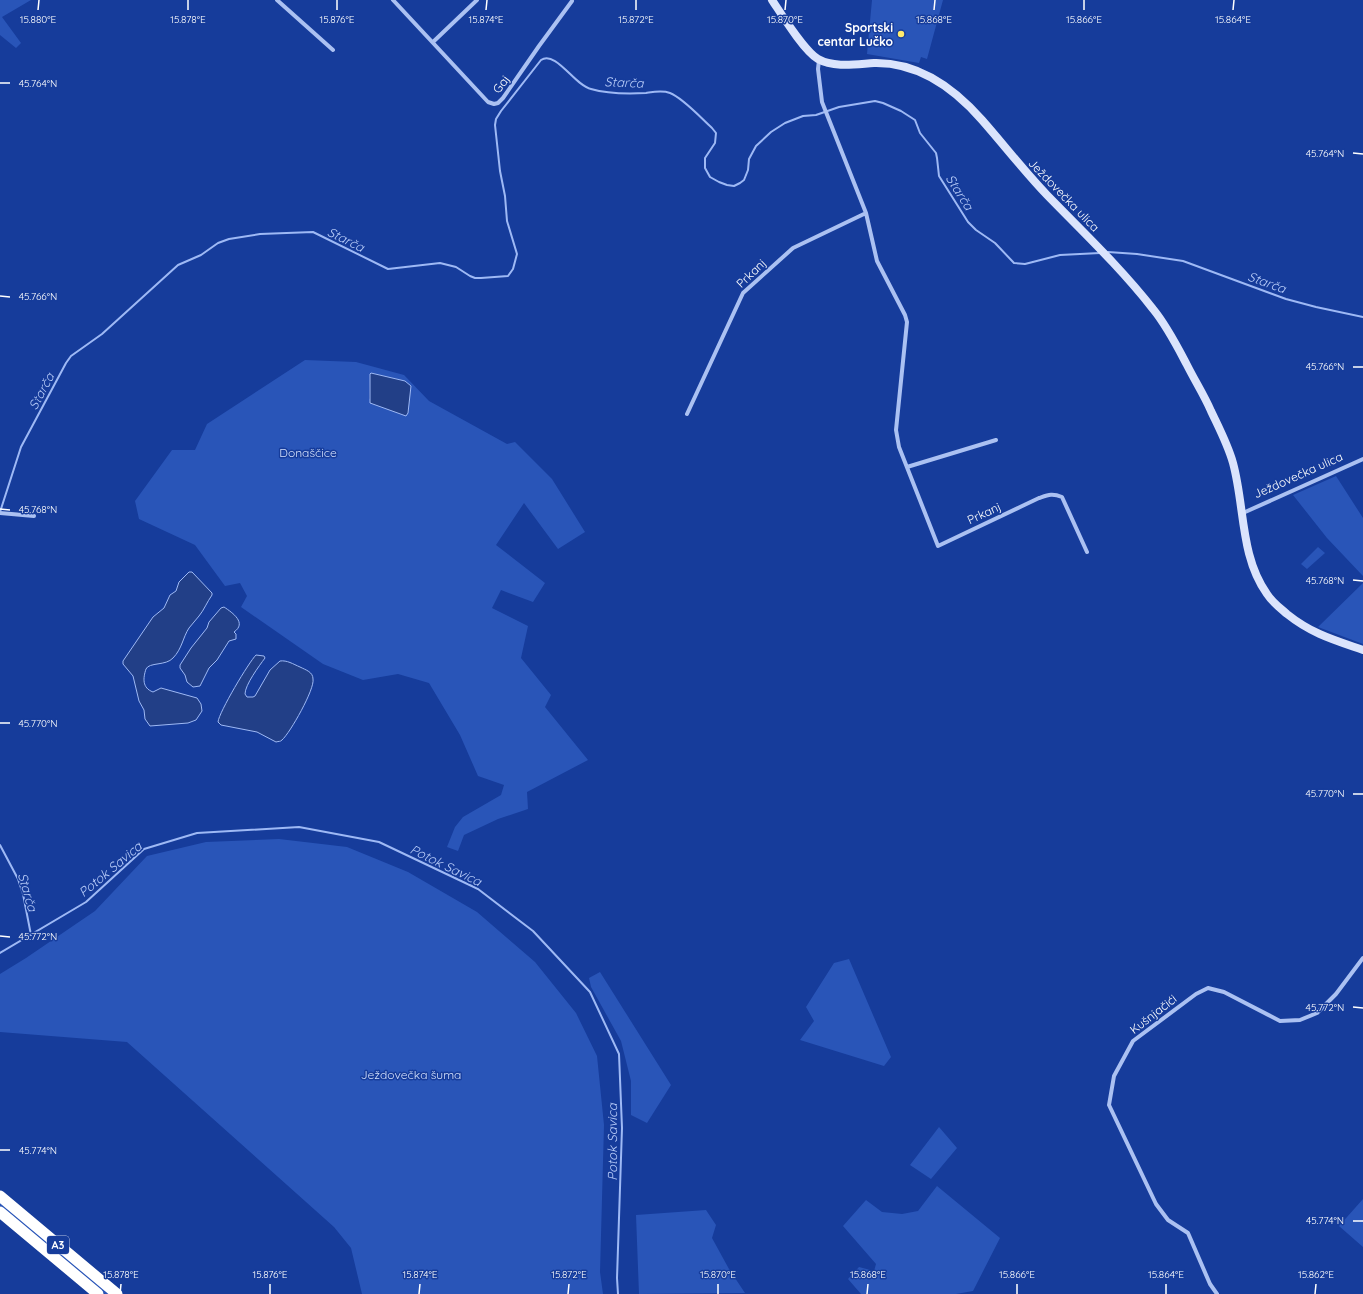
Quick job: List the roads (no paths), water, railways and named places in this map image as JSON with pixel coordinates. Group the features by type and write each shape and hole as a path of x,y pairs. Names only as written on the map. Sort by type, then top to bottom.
{"highway":[{"name":"A3","path":"0,1196 117,1294"},
{"name":"A3","path":"0,1212 98,1294"}],"main road":[{"path":"772,0 808,50 820,60"},
{"name":"Ježdovečka ulica","path":"820,60 834,64 881,63 905,66 918,70 939,81 956,94 981,119 1022,168 1140,293 1162,322 1206,400 1229,451 1237,481 1243,513 1245,539 1250,559 1256,575 1268,597 1291,618 1308,629 1330,639 1363,650"}],"street":[{"path":"277,0 333,50"},
{"name":"Gaj","path":"393,0 488,102 494,104 498,103 503,98 572,1"},
{"path":"433,42 477,0"},
{"name":"Prkanj","path":"820,60 818,69 823,105 866,213 877,261 905,315 907,322 896,430 899,447 938,546 1050,494 1055,494 1062,497 1087,552"},
{"name":"Prkanj","path":"687,414 743,293 793,248 866,213"},
{"path":"907,467 996,440"},
{"name":"Ježdovečka ulica","path":"1243,513 1363,459"},
{"path":"1,514 34,516"},
{"name":"Kušnjačići","path":"1217,1294 1210,1284 1188,1233 1168,1220 1156,1204 1109,1105 1114,1076 1133,1041 1196,994 1208,988 1224,992 1280,1021 1300,1020 1317,1013 1336,994 1363,958"}],"waterway":[{"name":"Starča","path":"0,512 21,447 71,356 102,334 178,265 201,255 218,243 229,239 260,234 313,232 388,269 440,263 456,267 475,278 508,276 513,269 517,254 507,221 495,125 496,119 541,60 547,58 559,64 579,82 591,89 618,93 664,92 670,93 680,99 716,133 715,143 705,158 705,168 710,177 719,182 734,186 744,180 748,170 749,159 756,146 771,132 785,123 803,116 816,115 839,107 875,101 883,103 901,111 915,120 920,133 936,153 939,176 968,222 976,230 995,243 1014,263 1025,264 1060,255 1100,253"},
{"name":"Starča","path":"1108,252 1137,254 1183,261 1286,299 1363,317"},
{"name":"Potok Savica","path":"0,953 86,902 144,849 197,833 299,827 379,842 478,889 533,931 590,992 619,1054 622,1128 617,1278 618,1294"},
{"name":"Starča","path":"0,845 18,879 23,894 31,935"}],"place":[{"name":"Sportski centar Lučko","path":"901,34"}],"park label":[{"name":"Donaščice","path":"308,452"},
{"name":"Ježdovečka šuma","path":"411,1074"}]}
